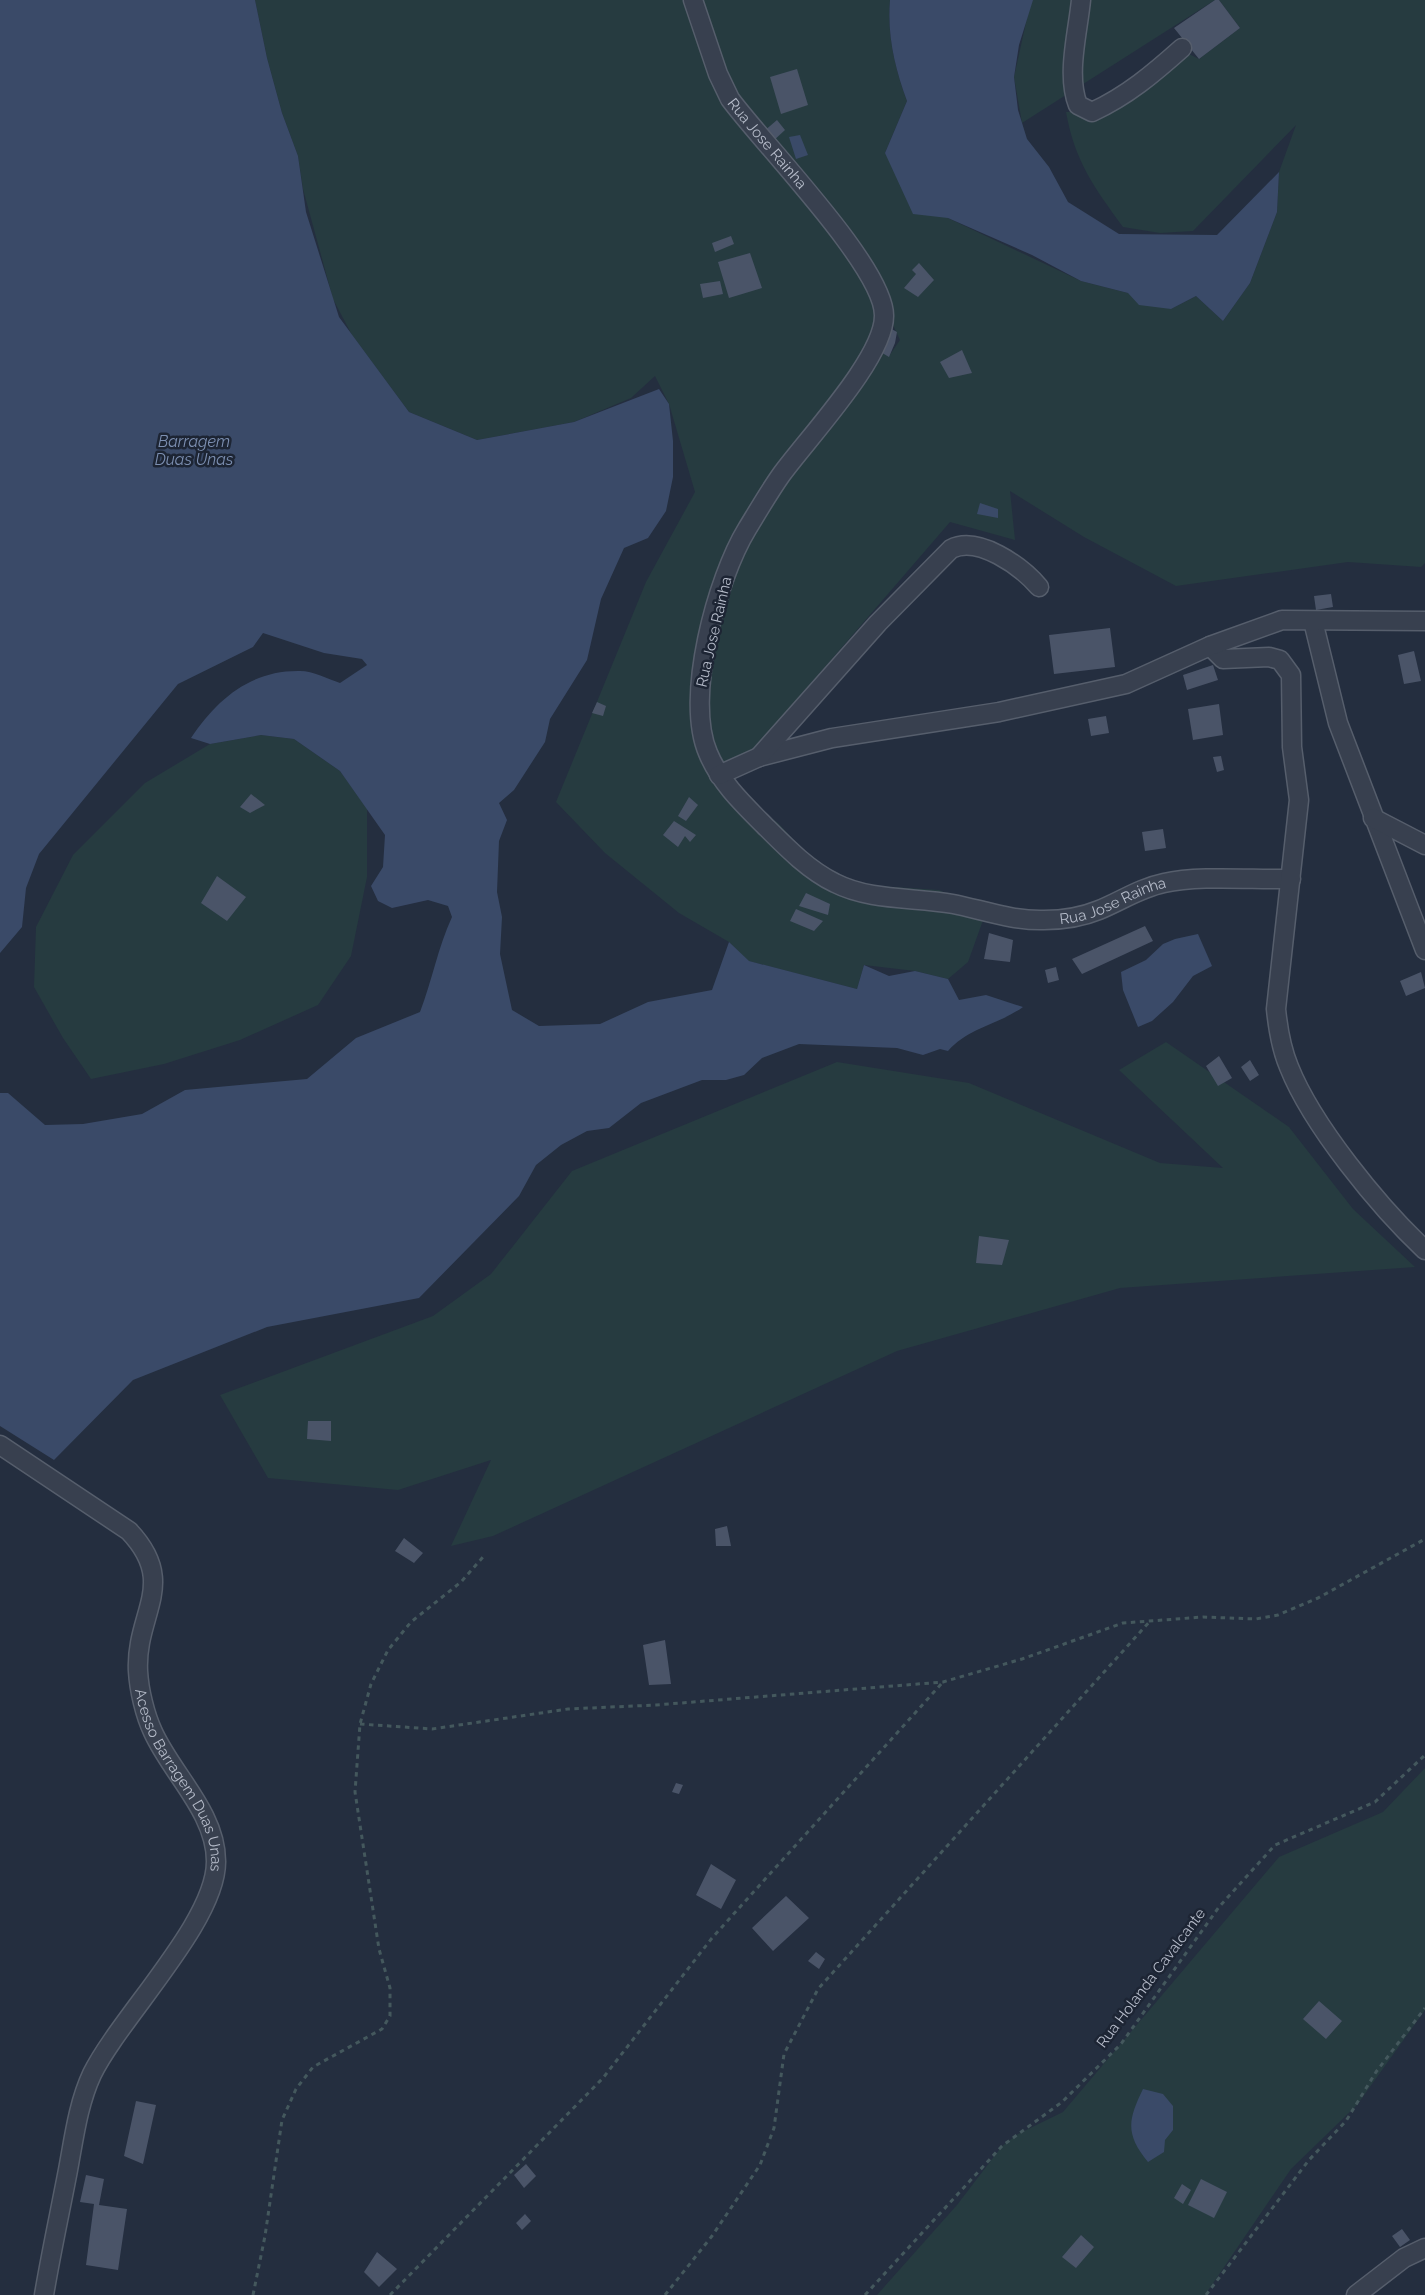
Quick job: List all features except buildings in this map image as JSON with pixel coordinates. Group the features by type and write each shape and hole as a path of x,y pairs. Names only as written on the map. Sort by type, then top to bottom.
{"street":[{"name":"Rua Jose Rainha","path":"693,0 718,74 730,99 854,251 874,283 882,301 885,317 873,352 851,386 781,475 746,531 722,587 699,684 700,728 707,751 719,775 768,829 806,863 834,883 857,892 953,904 1014,918 1040,920 1061,919 1098,911 1147,887 1167,882 1292,879"},
{"path":"1081,0 1074,66 1074,95 1078,105 1092,112 1110,104 1146,81 1182,48"},
{"path":"759,757 878,622 951,549 961,544 972,544 1013,563 1039,586"},
{"path":"719,775 759,757 832,738 999,712 1125,684 1210,646 1282,620 1425,621"},
{"path":"1313,621 1338,723 1425,950"},
{"path":"1210,646 1217,656 1223,658 1269,657 1281,660 1291,675 1292,747 1299,800 1276,1009 1279,1036 1303,1097 1329,1136 1376,1197 1425,1250"},
{"path":"1373,818 1425,845"},
{"name":"Acesso Barragem Duas Unas","path":"0,1445 129,1531 144,1546 154,1567 153,1594 143,1629 138,1670 145,1707 153,1732 213,1834 216,1862 212,1888 190,1929 92,2073 80,2109 44,2295"},
{"path":"1356,2295 1404,2258 1425,2248"}],"path":[{"path":"360,1724 432,1730 568,1709 656,1705 943,1682 1022,1659 1123,1623 1152,1619 1256,1619 1278,1615 1318,1598 1425,1539"},
{"path":"253,2295 266,2236 282,2120 296,2089 313,2067 382,2030 390,2016 390,1988 380,1949 355,1792 360,1724 371,1683 388,1650 411,1622 461,1582 483,1557"},
{"path":"664,2295 712,2236 760,2164 774,2128 784,2054 818,1989 1152,1619"},
{"path":"390,2295 603,2078 712,1938 943,1682"},
{"name":"Rua Holanda Cavalcante","path":"865,2295 1002,2146 1062,2102 1121,2044 1220,1907 1275,1845 1375,1802 1425,1755"},
{"path":"1206,2295 1309,2160 1346,2121 1376,2072 1425,2008"}],"green space":[{"path":"255,0 890,0 893,52 907,101 885,153 948,218 1081,281 1128,293 1171,309 1196,296 1223,321 1250,283 1277,212 1279,172 1296,125 1193,231 1160,233 1123,227 1080,160 1066,112 1093,112 1185,52 1199,59 1240,28 1219,0 1425,0 1425,563 1421,567 1348,562 1176,586 1084,537 1010,491 1015,540 950,522 755,748 716,769 729,787 778,823 834,883 939,890 986,912 968,962 948,979 915,971 864,965 857,989 748,961 729,942 679,913 605,853 556,802 646,582 695,492 669,404 655,376 631,398 574,422 477,440 409,412 352,335 333,299 303,189 298,156 282,113 267,58","holes":["882,302 900,340 889,356 879,351 748,540 822,421 873,352"]},
{"path":"1031,0 1215,0 1022,123 1014,77"},
{"path":"261,735 294,739 340,771 367,808 367,877 351,956 318,1005 240,1040 164,1064 91,1079 63,1038 34,987 36,927 73,855 145,783 210,744"},
{"path":"1166,1042 1289,1127 1353,1209 1415,1267 1120,1288 897,1351 493,1536 451,1546 491,1460 398,1490 268,1478 220,1395 433,1316 491,1274 572,1171 837,1062 969,1083 1160,1163 1223,1168 1119,1070"},
{"path":"1425,1768 1425,2010 1357,2105 1291,2169 1205,2295 877,2295 957,2205 1002,2146 1018,2134 1063,2112 1279,1857 1383,1812"}],"water":[{"name":"Barragem Duas Unas","path":"0,0 255,0 267,58 282,113 298,156 306,212 339,317 409,412 477,440 574,422 659,389 669,404 673,441 673,477 666,511 648,538 624,548 601,599 587,660 550,719 545,742 514,790 499,803 507,820 499,841 497,892 502,917 500,954 512,1010 539,1026 600,1024 648,1002 712,990 729,942 749,961 857,989 864,965 889,976 915,971 948,979 959,1000 986,995 1023,1007 974,1031 948,1051 940,1049 923,1055 897,1048 799,1044 762,1058 744,1075 726,1080 702,1080 641,1103 609,1128 587,1131 561,1145 536,1165 519,1196 419,1298 267,1327 133,1380 54,1460 0,1426 0,1093 8,1093 45,1125 83,1124 142,1114 185,1090 307,1079 356,1038 420,1012 452,917 448,906 428,900 392,908 378,901 371,886 383,867 385,835 340,771 294,739 261,735 210,744 191,738 224,699 251,681 282,672 305,671 340,683 367,665 362,659 324,653 263,633 253,647 178,684 39,854 26,888 22,927 0,953"},
{"path":"890,0 1033,0 1019,45 1014,77 1018,110 1027,139 1049,167 1068,202 1119,234 1217,235 1279,172 1277,212 1250,283 1223,321 1196,296 1171,309 1139,305 1128,293 1081,281 1032,255 948,218 913,214 885,153 907,101 893,52"},
{"path":"800,135 808,155 796,159 789,137"},
{"path":"980,503 998,509 998,518 977,514"},
{"path":"1198,934 1212,966 1193,976 1173,1002 1152,1021 1138,1027 1123,990 1121,972 1146,960 1163,944"},
{"path":"1143,2089 1163,2094 1173,2106 1173,2130 1165,2140 1164,2152 1148,2162 1135,2143 1131,2127 1134,2110"}]}
